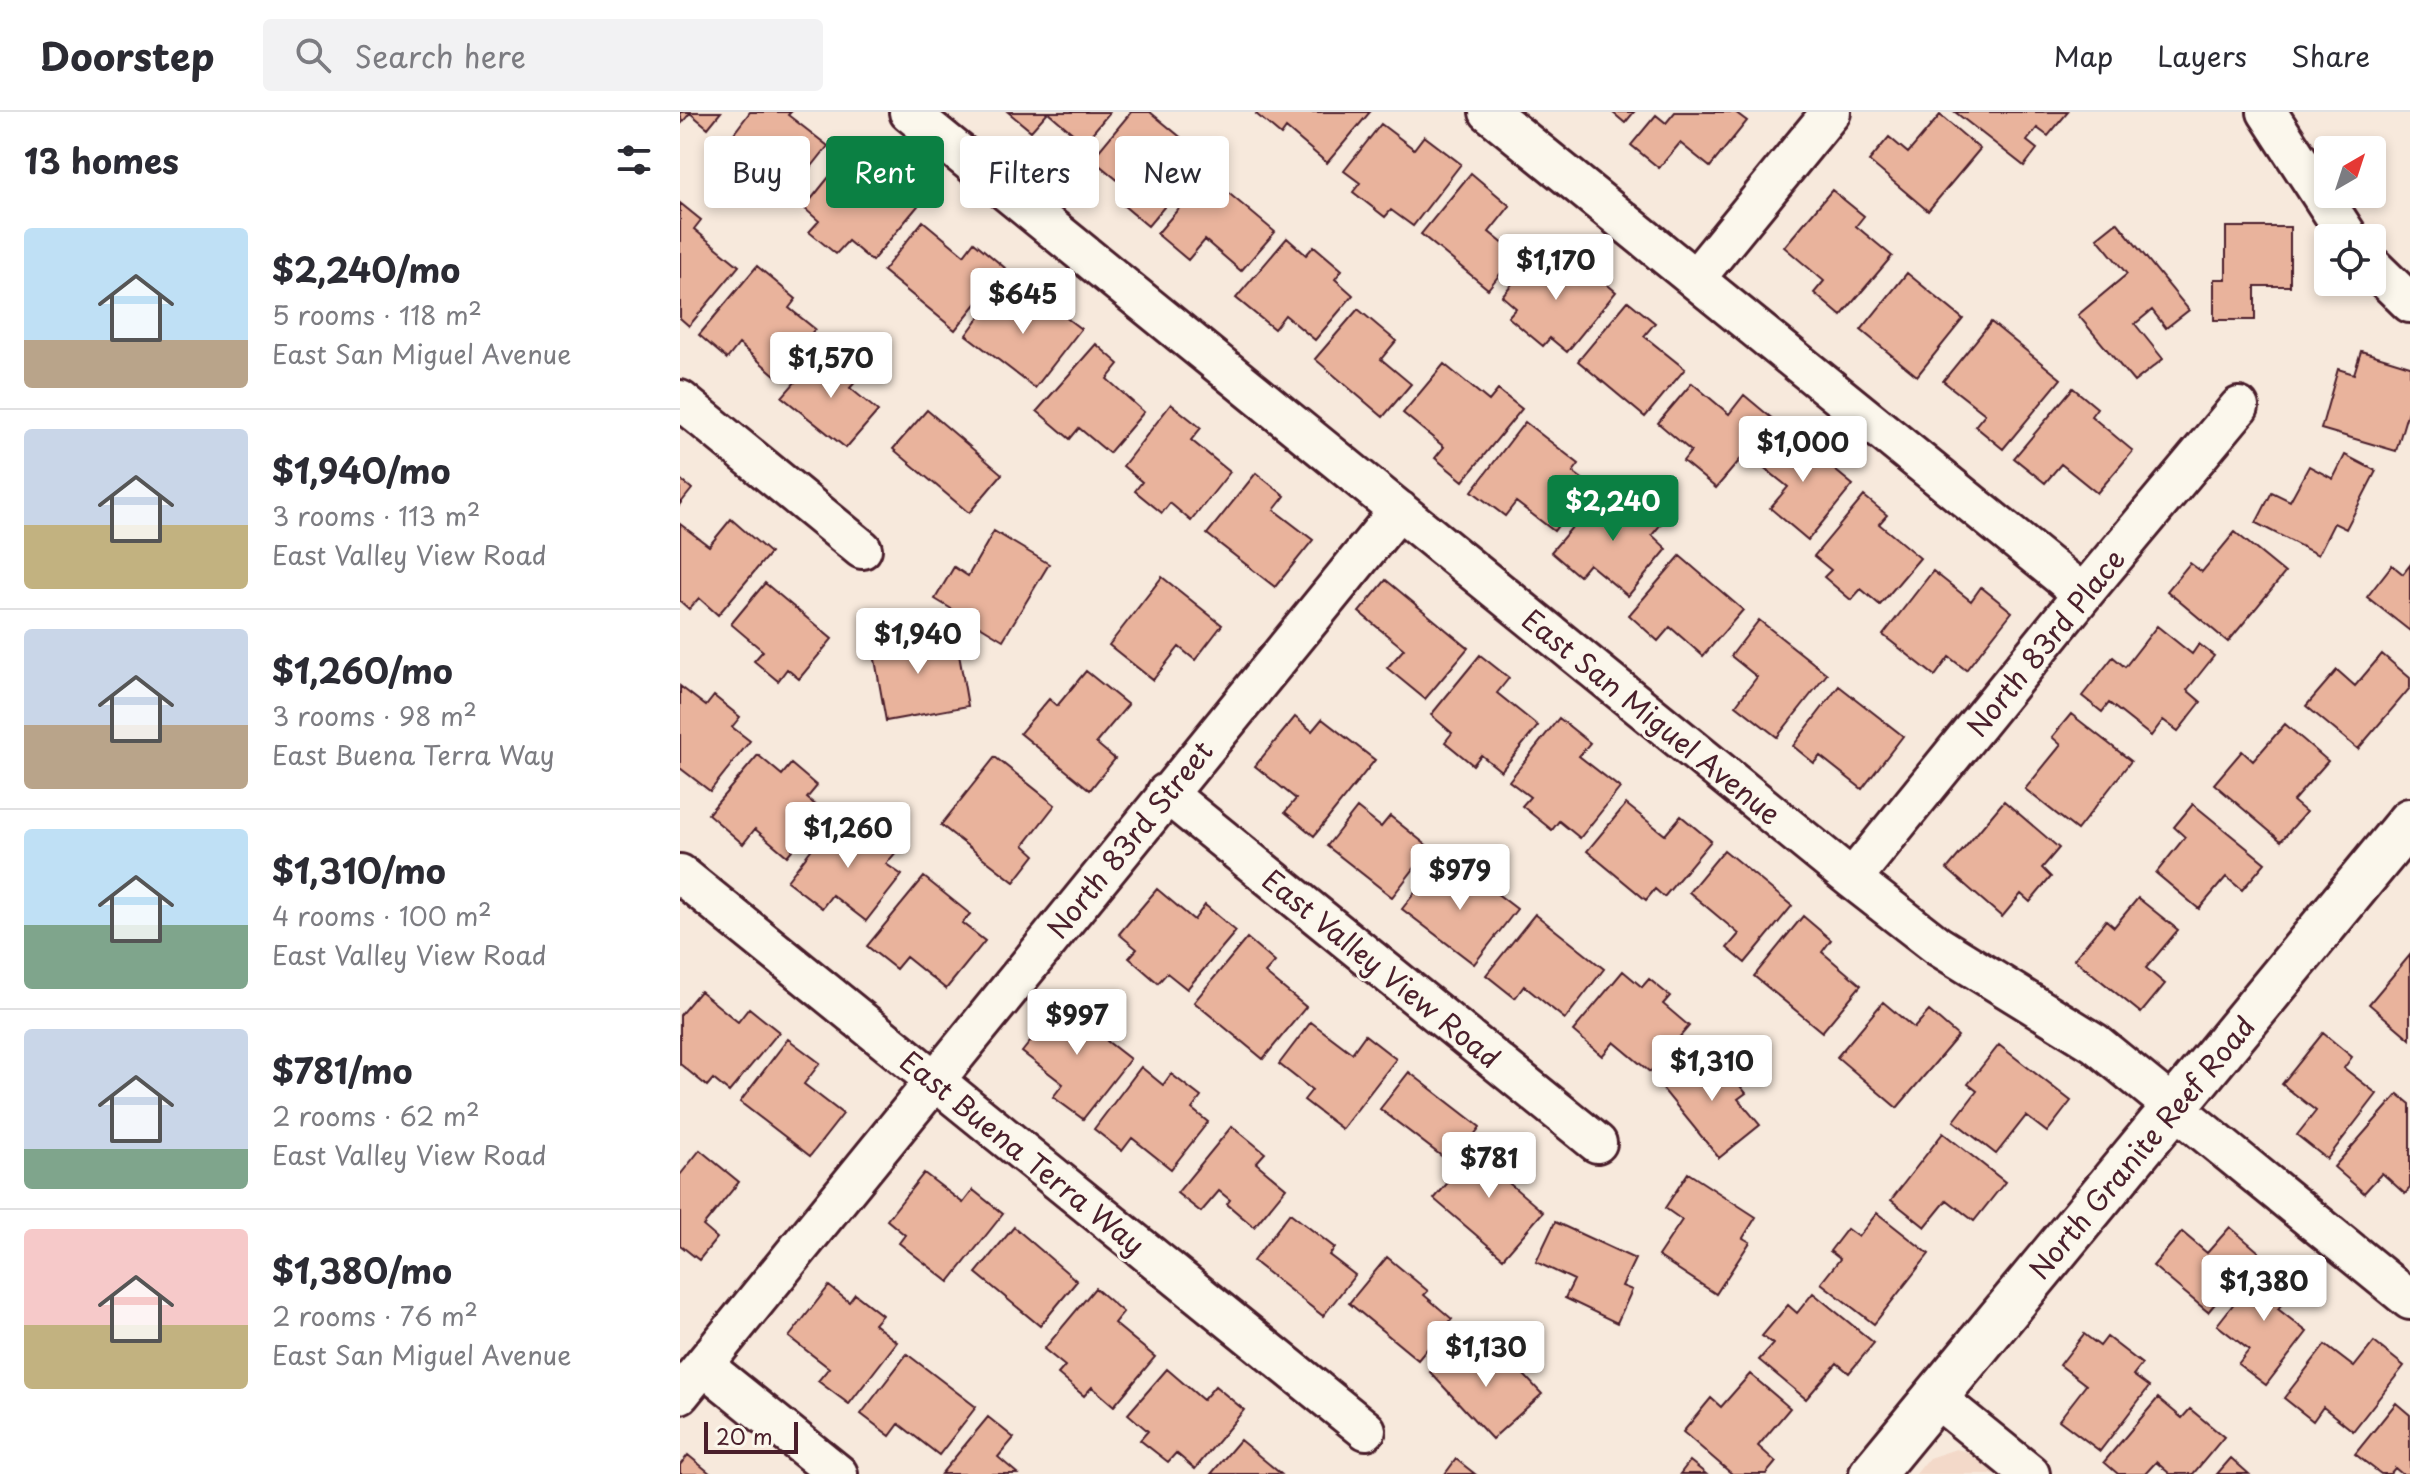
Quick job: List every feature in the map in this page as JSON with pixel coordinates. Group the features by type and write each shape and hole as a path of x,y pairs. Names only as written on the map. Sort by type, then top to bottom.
{"street":[{"name":"East San Miguel Avenue","path":"909,112 1852,879 1938,946 2095,1043 2410,1300"},
{"path":"1489,112 2083,594"},
{"path":"1695,279 1831,112"},
{"path":"2267,112 2340,224"},
{"path":"2386,280 2410,303"},
{"path":"680,400 862,549"},
{"name":"North 83rd Place","path":"1852,879 2239,407"},
{"name":"North 83rd Street","path":"692,1380 1399,510"},
{"name":"East Valley View Road","path":"1166,793 1597,1143"},
{"name":"North Granite Reef Road","path":"1872,1474 2410,821"},
{"name":"East Buena Terra Way","path":"680,874 1366,1430"},
{"path":"692,1380 838,1474"},
{"path":"1935,1397 2030,1474"}],"shaded area":[{"path":"1956,1449 1968,1452 1995,1474 1916,1474 1929,1458"}],"building":[{"path":"680,112 721,112 708,128 690,113 682,123"},
{"path":"750,112 791,112 788,115 826,144 826,149 810,169 810,136 732,136"},
{"path":"1008,112 1048,112 1031,131"},
{"path":"1048,112 1110,112 1090,136 1076,136"},
{"path":"1131,112 1150,112 1179,136 1115,136 1115,178 1099,165 1099,151"},
{"path":"1370,112 1327,163 1286,128 1281,135 1256,114"},
{"path":"1612,112 1634,112 1625,123"},
{"path":"1675,112 1735,112 1747,121 1710,167 1680,143 1659,168 1631,145 1656,115 1666,123"},
{"path":"1955,112 2068,112 2048,136 2037,128 2027,141 2037,149 2024,166"},
{"path":"1940,115 1980,149 1928,211 1869,161 1889,137 1908,153"},
{"path":"1381,124 1414,149 1424,136 1461,164 1413,226 1391,210 1385,217 1353,192 1360,183 1344,171"},
{"path":"1471,173 1510,206 1489,232 1516,254 1488,289 1421,234"},
{"path":"826,181 826,208 916,208 872,261 848,241 836,254 809,232 819,221 804,208 810,208 810,201"},
{"path":"1832,190 1864,216 1856,226 1892,256 1841,316 1814,293 1824,281 1784,247"},
{"path":"1229,193 1275,232 1241,271 1205,240 1188,260 1157,234 1179,208 1229,208"},
{"path":"680,203 701,220 694,229 739,266 689,326 680,318"},
{"path":"1127,208 1163,208 1148,226"},
{"path":"923,221 964,255 974,242 1005,268 955,330 883,271"},
{"path":"2117,222 2189,310 2166,328 2152,310 2135,324 2163,359 2134,382 2078,315 2127,274 2097,238"},
{"path":"2226,227 2290,227 2290,286 2255,286 2255,320 2214,320 2214,279 2226,279"},
{"path":"1287,238 1306,255 1314,246 1342,270 1335,279 1353,295 1315,340 1285,315 1274,329 1236,298"},
{"path":"1539,251 1578,284 1590,270 1616,292 1567,352 1550,338 1543,346 1508,317 1516,308 1502,296"},
{"path":"757,266 796,299 789,308 815,329 776,376 739,344 727,359 699,335"},
{"path":"1907,273 1963,319 1917,376 1861,330"},
{"path":"1001,288 1034,313 1044,301 1081,329 1035,388 966,335"},
{"path":"1628,301 1655,323 1644,336 1685,369 1645,417 1578,361"},
{"path":"1358,309 1396,341 1381,359 1411,384 1383,417 1315,359"},
{"path":"1991,322 2061,379 2003,449 1975,426 1985,414 1943,381"},
{"path":"1096,344 1119,364 1107,379 1144,412 1109,453 1079,428 1070,439 1037,411"},
{"path":"823,350 858,379 850,388 878,411 846,448 782,397"},
{"path":"2361,351 2410,366 2410,404 2396,451 2321,429 2338,369 2354,374"},
{"path":"1444,364 1489,401 1498,390 1522,409 1463,481 1435,458 1444,447 1403,413"},
{"path":"1692,383 1729,414 1744,395 1774,420 1716,488 1683,461 1691,451 1658,423"},
{"path":"2073,388 2097,408 2091,416 2133,451 2097,493 2061,464 2045,483 2014,458"},
{"path":"1171,404 1201,428 1191,440 1230,472 1191,521 1170,503 1162,513 1135,491 1142,482 1123,466"},
{"path":"927,410 1002,474 969,513 893,449"},
{"path":"1525,422 1579,464 1573,472 1589,484 1554,531 1516,502 1505,516 1472,491"},
{"path":"1784,428 1853,485 1808,540 1770,508 1788,487 1756,461"},
{"path":"2345,455 2376,471 2346,529 2334,523 2318,555 2256,523 2272,492 2290,501 2309,466 2333,479"},
{"path":"1256,473 1285,496 1274,510 1313,540 1275,587 1207,534"},
{"path":"680,479 692,489 680,504"},
{"path":"1601,493 1620,509 1630,497 1662,523 1652,535 1667,549 1628,596 1589,564 1579,576 1551,552"},
{"path":"1864,496 1887,515 1879,524 1920,558 1880,605 1861,589 1851,600 1824,577 1831,570 1814,556"},
{"path":"731,519 770,553 718,615 699,598 689,609 680,601 680,524 709,546"},
{"path":"994,531 1049,564 1003,640 935,599 954,567 968,576"},
{"path":"2235,532 2285,573 2228,642 2167,591 2190,563 2202,572"},
{"path":"1680,556 1743,610 1703,656 1670,627 1658,641 1629,615"},
{"path":"2392,565 2403,574 2410,565 2410,631 2367,597"},
{"path":"1933,571 1971,601 1981,587 2012,612 1966,670 1949,657 1935,676 1883,635"},
{"path":"1162,577 1222,625 1195,660 1179,647 1153,680 1109,645"},
{"path":"1386,580 1468,648 1425,699 1387,668 1404,649 1359,612"},
{"path":"765,583 832,639 799,679 787,669 778,681 754,661 763,651 731,624"},
{"path":"1759,620 1827,674 1777,737 1736,705 1757,677 1731,656"},
{"path":"2157,626 2192,654 2199,644 2214,656 2187,690 2201,702 2178,731 2163,720 2151,736 2109,703 2102,712 2082,696 2113,657 2125,667"},
{"path":"904,632 907,646 956,637 968,706 886,721 871,637"},
{"path":"2382,654 2410,678 2410,688 2358,749 2306,706 2337,670 2355,686"},
{"path":"1480,655 1509,678 1497,693 1538,726 1501,771 1481,755 1473,765 1445,742 1452,733 1431,715"},
{"path":"1086,671 1128,705 1096,743 1115,759 1090,790 1020,733 1049,699 1057,706"},
{"path":"680,686 706,706 714,696 740,717 732,727 750,741 710,791 680,768"},
{"path":"1839,686 1903,736 1862,789 1820,756 1814,763 1793,746"},
{"path":"2071,714 2131,761 2077,830 2025,789 2061,745 2052,737"},
{"path":"1295,717 1312,731 1322,719 1375,760 1314,836 1285,812 1296,799 1255,766"},
{"path":"1559,718 1590,743 1579,756 1620,788 1580,838 1559,821 1552,830 1522,806 1530,797 1509,781"},
{"path":"2285,724 2328,761 2293,801 2306,812 2281,841 2214,784 2242,751 2253,761"},
{"path":"758,755 782,775 791,764 817,786 807,798 824,812 787,856 755,829 743,844 708,814"},
{"path":"995,757 1055,805 1024,845 1035,855 1014,882 941,825"},
{"path":"2004,801 2059,848 2042,868 2051,877 2030,902 2021,894 2002,917 1947,869"},
{"path":"1626,804 1665,835 1681,816 1711,841 1664,897 1655,889 1646,900 1587,851"},
{"path":"2193,804 2265,863 2242,890 2226,877 2199,909 2156,873 2185,837 2174,827"},
{"path":"1357,808 1381,827 1390,816 1430,848 1392,897 1327,846"},
{"path":"834,820 853,835 862,824 897,851 886,864 902,875 866,921 832,895 822,908 787,881"},
{"path":"1724,850 1792,906 1745,963 1727,948 1739,934 1689,892"},
{"path":"1435,867 1456,883 1466,870 1517,909 1474,964 1402,909"},
{"path":"924,877 970,914 962,923 985,941 946,989 906,957 896,969 867,946"},
{"path":"1157,889 1194,920 1205,905 1236,931 1187,989 1167,973 1158,983 1129,958 1137,949 1119,934"},
{"path":"2138,898 2178,930 2146,968 2165,984 2141,1013 2074,959 2106,920 2114,927"},
{"path":"1535,914 1604,969 1565,1019 1524,986 1515,998 1486,975"},
{"path":"1803,916 1831,940 1822,952 1861,985 1822,1032 1754,976"},
{"path":"1247,938 1275,962 1265,973 1306,1007 1263,1059 1194,1002"},
{"path":"2410,955 2410,1039 2369,1004"},
{"path":"1623,971 1642,987 1649,979 1670,996 1663,1004 1689,1026 1650,1072 1614,1042 1602,1056 1573,1031"},
{"path":"700,991 738,1022 749,1008 779,1032 729,1092 713,1079 707,1086 680,1064 680,1015"},
{"path":"1062,1002 1083,1019 1091,1010 1116,1029 1107,1041 1130,1059 1083,1119 1053,1097 1063,1084 1022,1052"},
{"path":"1883,1002 1914,1028 1929,1011 1958,1036 1897,1108 1837,1057"},
{"path":"1311,1022 1352,1053 1365,1035 1396,1059 1342,1129 1304,1100 1312,1090 1279,1064"},
{"path":"2323,1033 2352,1057 2344,1068 2377,1094 2327,1159 2297,1135 2316,1111 2282,1084"},
{"path":"788,1039 820,1063 804,1084 843,1114 810,1156 740,1102"},
{"path":"1999,1045 2071,1101 2047,1132 2026,1116 1996,1154 1954,1121 1977,1091 1968,1084"},
{"path":"1710,1049 1746,1093 1738,1099 1760,1125 1719,1158 1662,1088"},
{"path":"1141,1067 1163,1085 1171,1074 1201,1097 1192,1109 1208,1122 1171,1169 1132,1138 1122,1151 1094,1129"},
{"path":"1409,1072 1480,1127 1452,1164 1380,1109"},
{"path":"2398,1094 2410,1104 2410,1188 2405,1194 2382,1173 2364,1193 2334,1167"},
{"path":"1232,1126 1265,1153 1256,1163 1286,1188 1254,1227 1227,1204 1230,1200 1219,1191 1201,1212 1177,1193"},
{"path":"1943,1133 2005,1182 1974,1221 1947,1200 1925,1227 1891,1200"},
{"path":"1484,1140 1514,1165 1503,1178 1543,1212 1503,1258 1434,1199"},
{"path":"700,1150 739,1182 703,1226 717,1238 699,1260 680,1245 680,1175"},
{"path":"924,1173 963,1203 973,1190 1003,1214 949,1282 899,1243 905,1235 887,1220"},
{"path":"1688,1173 1756,1217 1743,1238 1750,1242 1716,1294 1658,1256 1682,1220 1665,1208"},
{"path":"1290,1213 1335,1248 1329,1255 1355,1275 1323,1316 1253,1261"},
{"path":"1877,1213 1929,1254 1874,1324 1821,1283 1840,1259 1830,1251 1847,1229 1858,1237"},
{"path":"1555,1222 1635,1259 1622,1286 1632,1290 1617,1323 1565,1298 1574,1280 1536,1262"},
{"path":"1014,1227 1077,1281 1040,1326 976,1273"},
{"path":"2230,1227 2259,1252 2208,1312 2153,1266 2182,1232 2207,1253"},
{"path":"1387,1257 1428,1291 1424,1295 1452,1319 1418,1360 1349,1303"},
{"path":"2268,1260 2298,1283 2278,1309 2307,1332 2266,1385 2238,1364 2249,1350 2217,1325"},
{"path":"829,1286 849,1302 855,1294 882,1315 874,1324 897,1342 849,1404 818,1381 829,1368 789,1337"},
{"path":"1095,1288 1123,1312 1114,1323 1155,1357 1114,1406 1092,1387 1084,1396 1058,1374 1065,1366 1044,1349"},
{"path":"1813,1293 1874,1343 1849,1373 1837,1363 1806,1399 1759,1360 1773,1344 1762,1336 1788,1305 1797,1313"},
{"path":"2084,1334 2100,1346 2107,1337 2142,1364 2133,1375 2149,1387 2100,1451 2059,1420 2086,1385 2060,1365"},
{"path":"1464,1341 1494,1373 1509,1359 1542,1394 1492,1439 1430,1372"},
{"path":"2374,1342 2404,1366 2353,1431 2323,1407 2313,1421 2284,1398 2325,1345 2354,1367"},
{"path":"907,1354 976,1407 939,1455 899,1424 890,1436 861,1414"},
{"path":"1167,1369 1203,1400 1215,1386 1244,1410 1195,1469 1176,1453 1168,1462 1140,1440 1148,1431 1128,1414"},
{"path":"1750,1374 1790,1408 1758,1446 1776,1462 1766,1474 1732,1474 1683,1432 1711,1398 1721,1407"},
{"path":"2158,1398 2182,1418 2190,1409 2224,1437 2193,1474 2170,1474 2156,1462 2145,1474 2118,1474 2104,1462"},
{"path":"2396,1403 2410,1415 2410,1474 2402,1474 2395,1468 2390,1474 2381,1474 2355,1454"},
{"path":"988,1417 1014,1438 998,1457 1018,1474 941,1474"},
{"path":"1240,1440 1281,1474 1211,1474"},
{"path":"688,1455 711,1474 680,1474 680,1465"},
{"path":"2231,1458 2249,1474 2217,1474"},
{"path":"1456,1459 1475,1474 1445,1474"},
{"path":"1690,1461 1706,1474 1680,1474"}]}
